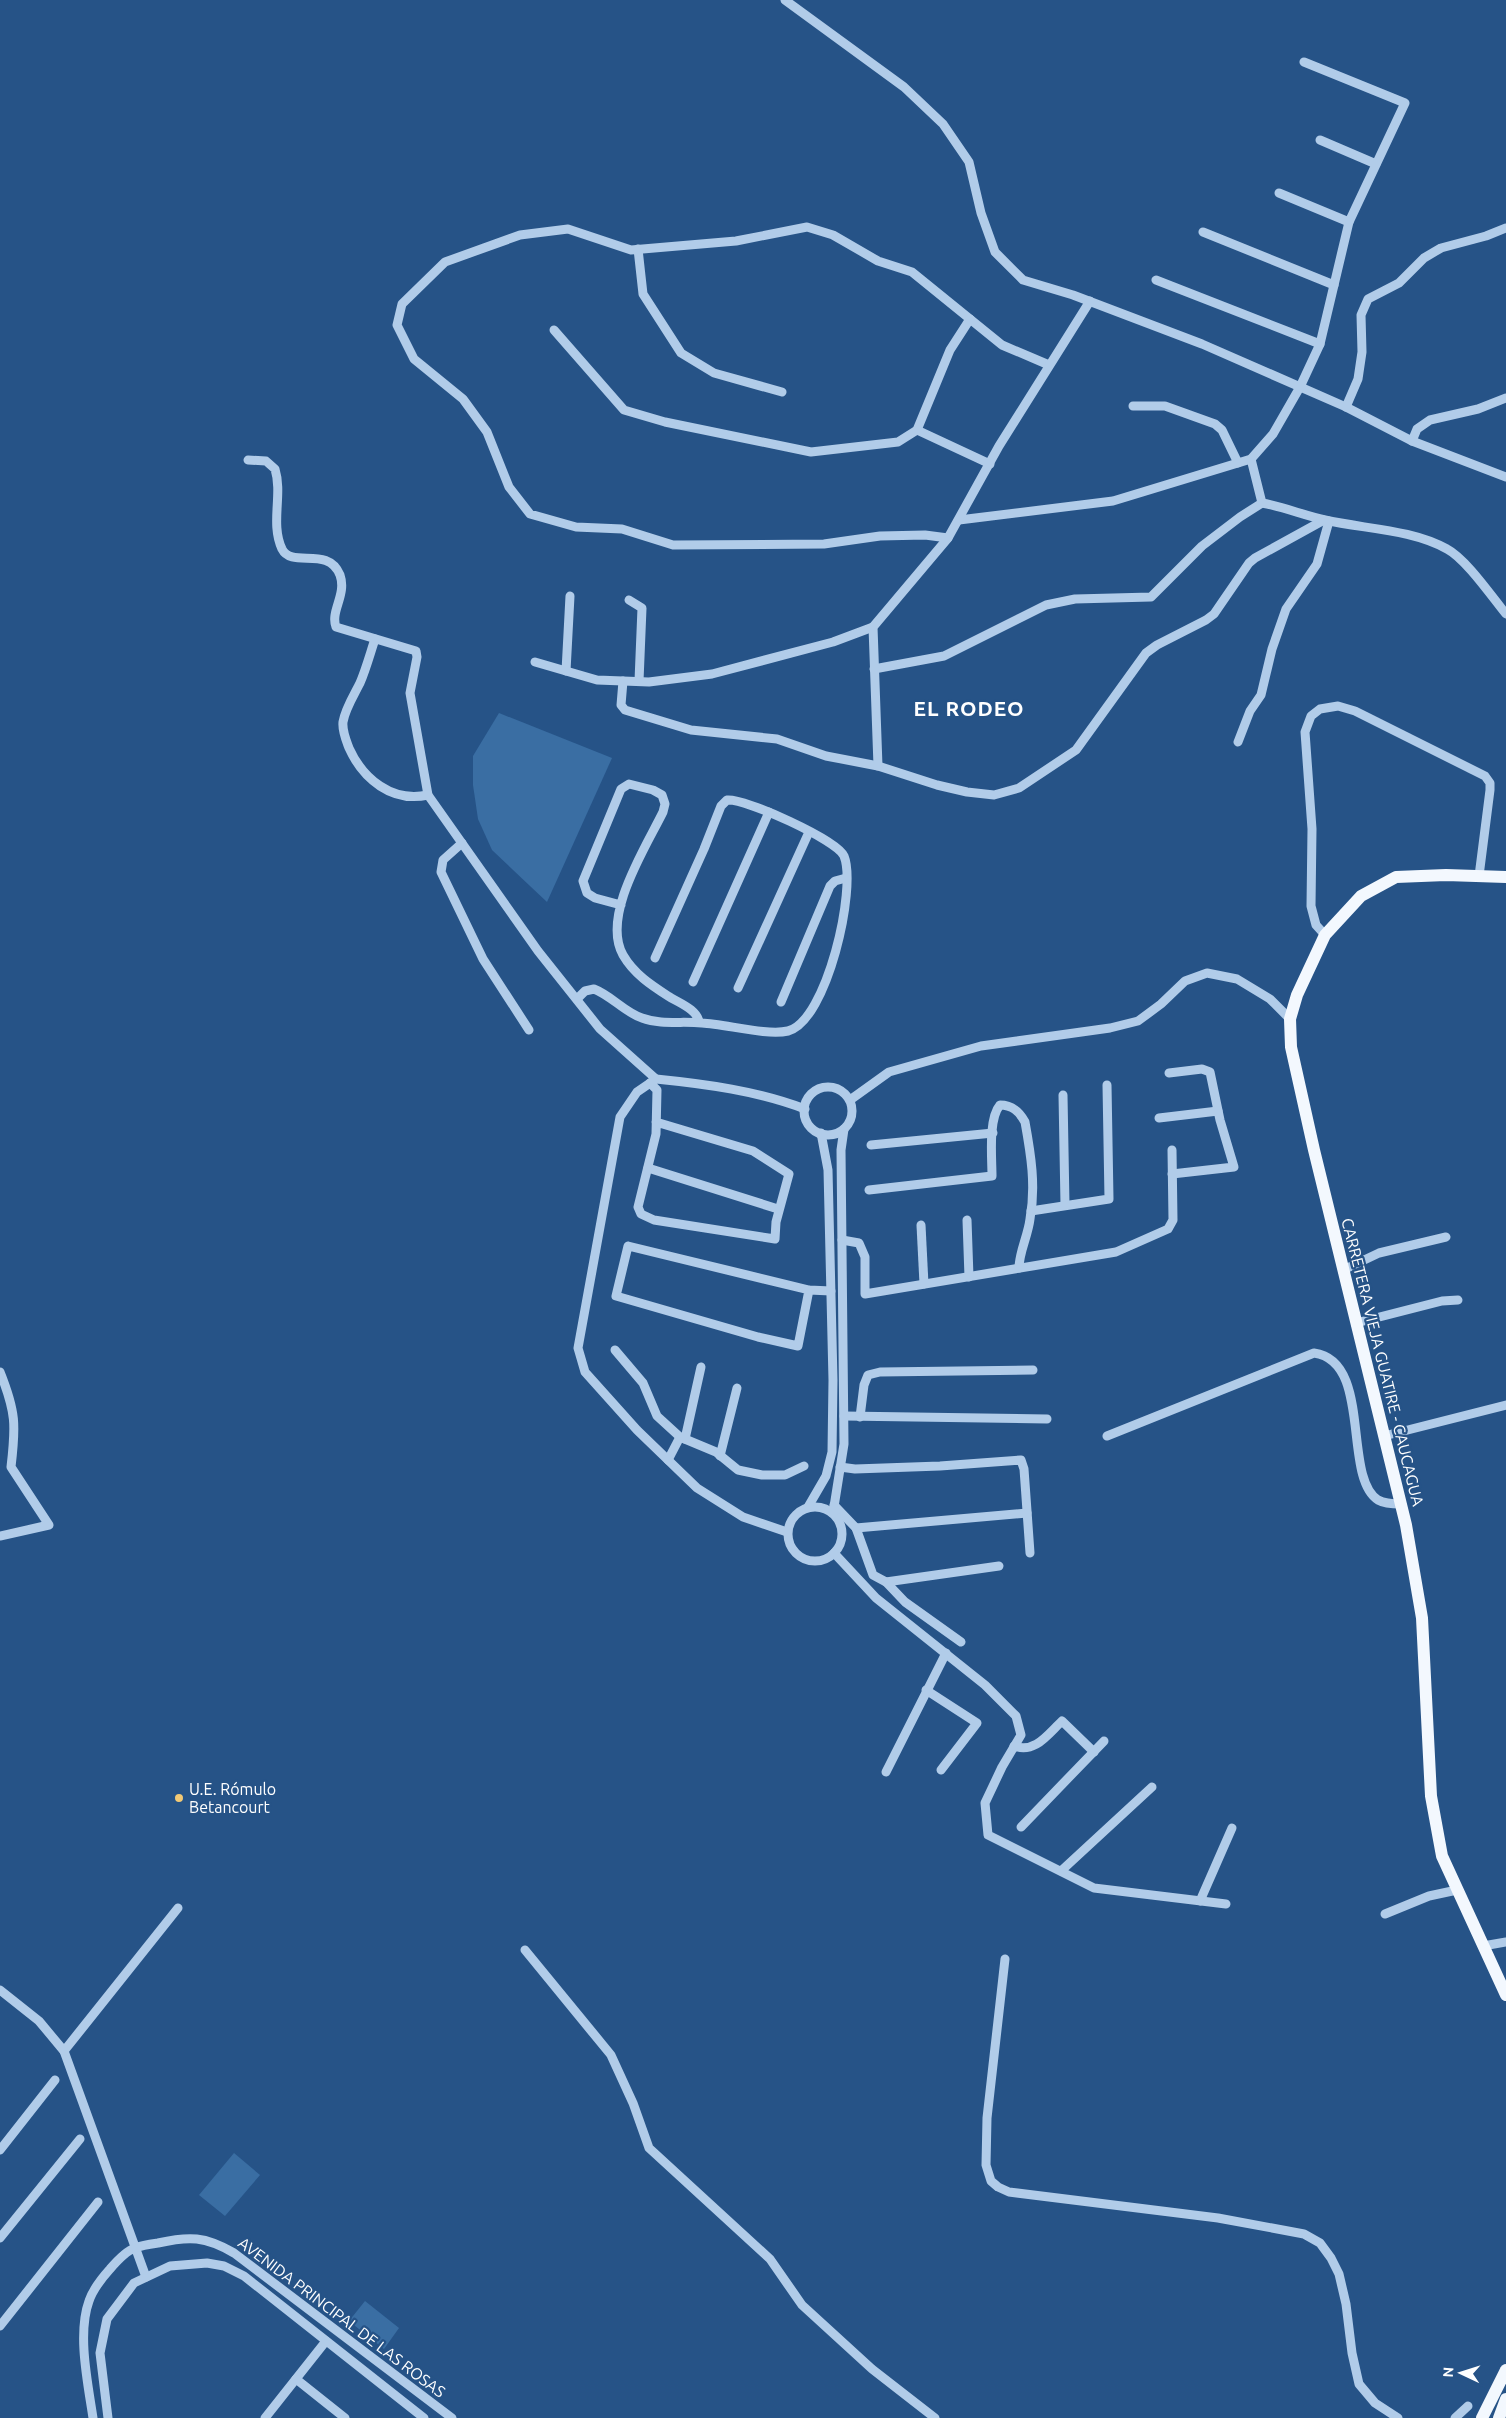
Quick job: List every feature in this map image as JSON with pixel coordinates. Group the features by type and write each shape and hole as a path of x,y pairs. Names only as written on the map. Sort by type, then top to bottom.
{"main road":[{"name":"CARRETERA VIEJA GUATIRE - CAUCAGUA","path":"1506,877 1396,877 1361,896 1325,935 1296,995 1290,1019 1291,1047 1343,1270 1401,1504 1422,1618 1431,1796 1442,1856 1506,1995"},
{"path":"1482,2418 1506,2370"},
{"path":"1491,2418 1506,2375"},
{"path":"1499,2418 1506,2399"}],"street":[{"path":"785,0 904,86 943,124 969,162 981,213 995,252 1023,280 1090,301 1202,344 1346,408 1412,441 1506,477"},
{"path":"959,520 1113,500 1251,459 1272,434 1300,387 1320,344 1349,222 1405,103 1304,62"},
{"path":"1320,140 1376,164"},
{"path":"1280,193 1349,222"},
{"path":"948,538 925,535 880,536 824,544 673,545 622,529 576,527 530,514 509,488 487,432 463,399 414,359 396,325 402,304 445,262 520,235 568,229 631,250 736,241 807,227 833,235 878,261 912,272 1002,345 1049,366"},
{"path":"1346,408 1358,379 1362,352 1361,315 1368,299 1399,283 1424,258 1441,248 1486,236 1506,228"},
{"path":"1204,232 1334,286"},
{"path":"638,249 643,294 682,353 714,373 782,392"},
{"path":"1156,280 1320,344"},
{"path":"535,662 597,680 639,682 712,674 833,642 873,627 948,538 990,464 998,446 1090,301"},
{"path":"554,330 624,410 665,422 810,452 898,442 917,430 950,350 970,319"},
{"path":"1412,441 1417,429 1430,420 1478,409 1506,398"},
{"path":"1133,406 1165,406 1215,424 1222,430 1238,463"},
{"path":"917,430 990,464"},
{"path":"1251,459 1262,504"},
{"path":"248,460 266,461 275,469 276,521 282,550 292,557 312,557 327,560 339,572 342,590 335,619 336,627 410,648 417,654 410,693 428,795 538,951 600,1029 653,1081 657,1090 656,1122 656,1134 638,1207 641,1214 654,1220 775,1239 778,1209 789,1174 753,1151 656,1122"},
{"path":"874,670 944,656 1046,605 1075,600 1151,597 1202,546 1240,516 1262,504 1287,508 1326,520 1418,538 1448,550 1472,573 1506,614"},
{"path":"1238,742 1250,711 1261,695 1272,649 1286,609 1317,564 1326,520"},
{"path":"623,681 621,705 625,710 691,730 777,739 826,756 878,766 937,785 967,792 994,795 1019,788 1076,750 1146,654 1157,645 1214,614 1255,558 1326,520"},
{"path":"566,671 570,596"},
{"path":"629,600 642,608 639,682"},
{"path":"873,627 878,766"},
{"path":"375,639 360,682 344,718 343,727 346,741 357,764 377,785 407,796 428,795"},
{"path":"1325,935 1316,924 1311,906 1312,821 1304,741 1311,716 1326,707 1338,706 1355,711 1486,776 1490,783 1490,790 1479,876"},
{"path":"621,905 595,898 587,893 583,881 621,790 629,784 653,790 662,795 664,808 632,876 621,905 618,934 623,954 645,981 693,1011 699,1022"},
{"path":"577,999 585,991 594,989 641,1018 672,1023 699,1022 780,1032 791,1030 802,1023 818,1000 832,967 844,905 846,878 845,861 842,853 834,845 769,812 738,800 727,800 722,804 655,958"},
{"path":"693,982 769,812"},
{"path":"738,988 808,832"},
{"path":"462,843 443,860 441,872 484,959 529,1030"},
{"path":"781,1002 830,886 835,880 846,878"},
{"path":"850,1100 889,1072 981,1046 1110,1028 1138,1021 1161,1004 1185,981 1207,973 1237,979 1270,999 1290,1019"},
{"path":"1169,1073 1202,1069 1210,1072 1218,1111 1234,1167 1172,1174"},
{"path":"787,1532 743,1517 697,1488 636,1430 585,1372 578,1348 620,1117 637,1092 653,1081 689,1082 775,1098 804,1109"},
{"path":"1031,1211 1109,1199 1107,1085"},
{"path":"844,1129 837,1133 821,1134 808,1124 804,1109 810,1095 824,1087 839,1089 850,1100 852,1115 844,1129 841,1150 844,1444 833,1509 842,1537 834,1553 817,1561 808,1561 792,1550 787,1532 794,1516 808,1507 817,1506 833,1509 856,1528 873,1575 886,1582 905,1602 962,1642"},
{"path":"1063,1095 1065,1205"},
{"path":"870,1190 992,1176 992,1133 996,1109 1000,1105 1009,1105 1021,1114 1025,1122 1034,1184 1031,1211 1019,1268"},
{"path":"1159,1118 1218,1111"},
{"path":"871,1145 992,1133"},
{"path":"808,1507 826,1476 832,1452 828,1170 821,1134"},
{"path":"842,1240 860,1243 865,1258 865,1294 1116,1252 1168,1229 1173,1220 1172,1150"},
{"path":"648,1168 778,1209"},
{"path":"966,1220 969,1277"},
{"path":"921,1225 924,1284"},
{"path":"1343,1270 1379,1253 1446,1237"},
{"path":"810,1290 798,1346 758,1337 616,1296 628,1246 810,1290 831,1291"},
{"path":"1356,1323 1442,1301 1458,1300"},
{"path":"616,1350 644,1383 657,1416 682,1438 720,1456 738,1470 762,1475 785,1475 804,1466"},
{"path":"1107,1436 1314,1353 1326,1354 1342,1370 1348,1386 1363,1474 1369,1490 1378,1500 1391,1504 1401,1504"},
{"path":"668,1460 682,1438 701,1367"},
{"path":"860,1417 863,1392 868,1375 880,1372 1033,1370"},
{"path":"0,1372 11,1400 16,1429 11,1467 49,1525 0,1536"},
{"path":"720,1456 737,1388"},
{"path":"1384,1436 1506,1405"},
{"path":"844,1416 1047,1419"},
{"path":"840,1467 855,1469 940,1466 1021,1460 1024,1469 1030,1553"},
{"path":"856,1528 1027,1513"},
{"path":"834,1553 876,1598 986,1685 1016,1716 1021,1735 985,1804 988,1835 1094,1888 1226,1904"},
{"path":"886,1582 999,1566"},
{"path":"886,1772 946,1653"},
{"path":"926,1690 976,1723 941,1770"},
{"path":"1014,1746 1023,1749 1034,1747 1062,1721 1094,1752"},
{"path":"1020,1826 1104,1742"},
{"path":"1061,1871 1152,1786"},
{"path":"1200,1901 1232,1828"},
{"path":"1385,1914 1429,1896 1457,1890"},
{"path":"64,2051 178,1908"},
{"path":"1483,1946 1506,1942"},
{"path":"525,1950 611,2055 633,2103 649,2148 770,2259 802,2305 872,2370 935,2418"},
{"path":"1005,1959 987,2118 986,2165 991,2181 1009,2192 1218,2218 1304,2234 1320,2242 1339,2274 1346,2304 1352,2353 1359,2384 1374,2403 1398,2418"},
{"path":"0,1990 39,2021 64,2051 146,2277"},
{"path":"0,2150 56,2080"},
{"path":"0,2238 80,2139"},
{"path":"0,2326 98,2202"},
{"name":"AVENIDA PRINCIPAL DE LAS ROSAS","path":"93,2418 85,2352 85,2317 89,2301 100,2280 117,2260 134,2248 182,2238 200,2238 218,2244 234,2253 452,2418"},
{"name":"AVENIDA PRINCIPAL DE LAS ROSAS","path":"108,2418 100,2353 106,2319 134,2283 170,2266 207,2263 224,2266 244,2276 424,2418"},
{"path":"265,2418 326,2341"},
{"path":"296,2379 346,2418"},
{"path":"1455,2418 1468,2406"}],"shaded area":[{"path":"499,713 612,758 547,902 492,850 478,819 473,785 473,756"},
{"path":"234,2153 260,2175 225,2216 199,2195"},
{"path":"365,2301 399,2328 384,2349 349,2321"}],"place":[{"name":"U.E. Rómulo Betancourt","path":"179,1798"}],"district":[{"name":"EL RODEO","path":"969,708"}]}
